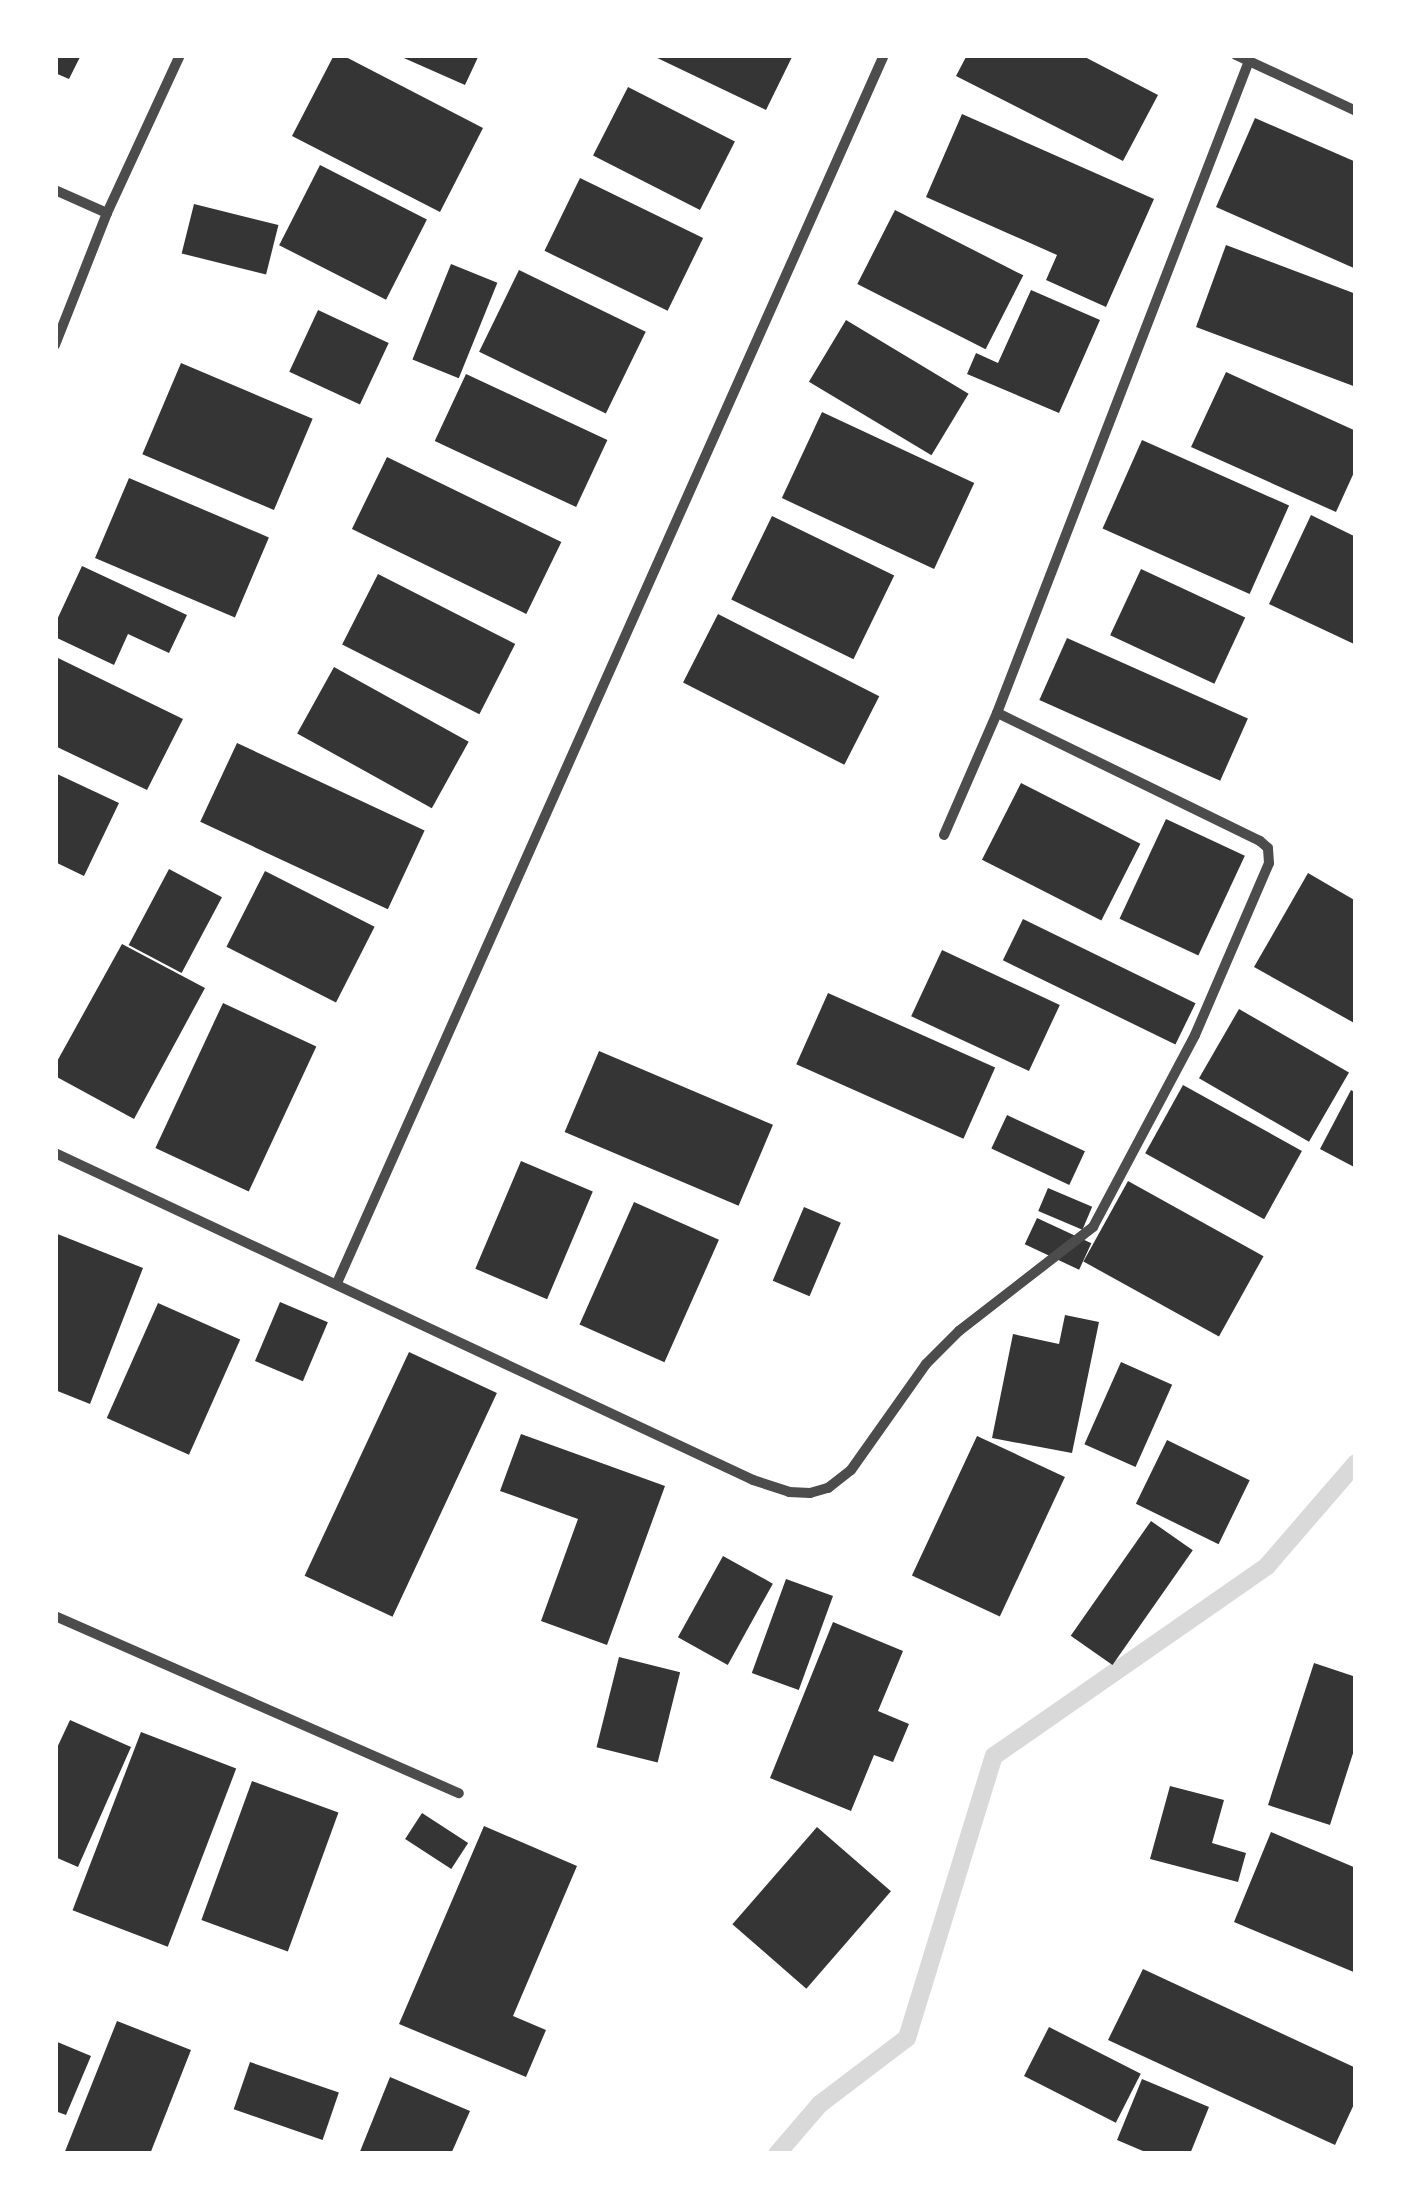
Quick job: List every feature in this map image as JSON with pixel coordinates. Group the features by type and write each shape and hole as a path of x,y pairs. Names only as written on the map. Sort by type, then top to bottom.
{"street":[{"path":"55,345 107,213 180,55"},
{"path":"336,1283 884,55"},
{"path":"1236,55 1356,111"},
{"path":"944,835 997,713 1249,61"},
{"path":"55,190 107,213"},
{"path":"55,1153 754,1480 810,1494 828,1488 851,1470 926,1364 959,1331 1093,1227 1195,1035 1271,855 1260,841 997,713"},
{"path":"55,1616 460,1793"}],"building":[{"path":"55,55 81,55 69,79 55,73"},
{"path":"334,55 342,55 483,128 440,212 292,136"},
{"path":"397,55 479,55 465,85"},
{"path":"651,55 793,55 766,110"},
{"path":"967,55 1081,55 1158,95 1123,161 956,76"},
{"path":"628,87 735,141 700,210 593,156"},
{"path":"962,114 1154,199 1106,307 1046,280 1057,255 926,197"},
{"path":"1255,118 1356,162 1356,269 1216,207"},
{"path":"320,165 427,219 386,300 279,245"},
{"path":"580,178 703,238 668,311 544,251"},
{"path":"194,204 278,225 266,275 182,253"},
{"path":"895,210 1023,275 986,349 857,284"},
{"path":"1226,245 1356,294 1356,387 1196,327"},
{"path":"451,264 497,283 459,378 412,359"},
{"path":"519,270 646,332 606,414 479,352"},
{"path":"1031,290 1100,320 1059,413 967,374 976,353 998,363"},
{"path":"318,310 389,343 360,405 289,372"},
{"path":"846,320 969,394 931,455 809,382"},
{"path":"181,363 313,419 274,510 142,454"},
{"path":"1226,372 1356,431 1356,468 1336,512 1191,447"},
{"path":"466,374 607,440 576,507 435,441"},
{"path":"822,412 974,483 934,569 782,498"},
{"path":"1142,440 1289,505 1250,594 1103,529"},
{"path":"387,457 561,542 526,614 352,529"},
{"path":"129,478 269,537 235,617 95,558"},
{"path":"1311,515 1356,537 1354,644 1269,604"},
{"path":"772,516 894,576 853,659 731,600"},
{"path":"82,566 187,615 169,653 128,634 114,665 55,637 55,624"},
{"path":"1141,569 1245,618 1214,684 1110,635"},
{"path":"378,574 515,644 479,714 342,644"},
{"path":"718,614 879,696 844,765 683,683"},
{"path":"1067,638 1248,719 1220,781 1039,700"},
{"path":"58,658 183,719 147,790 55,746"},
{"path":"334,667 469,742 432,808 297,733"},
{"path":"237,743 425,830 388,909 200,822"},
{"path":"55,773 119,803 84,876 55,862"},
{"path":"1021,783 1140,844 1101,920 982,860"},
{"path":"1166,819 1245,856 1198,955 1120,919"},
{"path":"169,869 222,897 182,973 129,945"},
{"path":"265,871 375,927 336,1003 226,947"},
{"path":"1308,873 1356,901 1356,1024 1254,967"},
{"path":"1023,919 1196,1003 1175,1045 1003,960"},
{"path":"122,944 205,988 134,1119 55,1076 55,1065"},
{"path":"942,950 1060,1005 1029,1071 911,1016"},
{"path":"828,993 995,1067 963,1139 796,1064"},
{"path":"223,1003 316,1047 249,1192 155,1148"},
{"path":"1239,1009 1349,1072 1309,1142 1199,1078"},
{"path":"599,1051 773,1125 739,1206 565,1132"},
{"path":"1183,1085 1302,1151 1264,1219 1145,1153"},
{"path":"1351,1090 1356,1093 1356,1168 1320,1149"},
{"path":"1007,1115 1085,1151 1069,1185 991,1149"},
{"path":"521,1161 593,1191 547,1299 475,1269"},
{"path":"1128,1181 1264,1256 1219,1337 1083,1261"},
{"path":"1048,1188 1092,1207 1082,1230 1038,1211"},
{"path":"634,1202 719,1240 664,1362 579,1324"},
{"path":"804,1207 841,1223 810,1296 773,1281"},
{"path":"1037,1218 1091,1243 1079,1270 1025,1244"},
{"path":"55,1233 143,1268 90,1404 55,1390"},
{"path":"280,1302 328,1322 303,1381 255,1361"},
{"path":"158,1303 240,1340 189,1455 107,1418"},
{"path":"1065,1315 1099,1322 1072,1453 992,1438 1013,1334 1059,1344"},
{"path":"409,1352 497,1393 393,1617 305,1576"},
{"path":"1121,1362 1172,1385 1136,1467 1084,1444"},
{"path":"521,1434 665,1486 607,1645 541,1621 578,1519 500,1491"},
{"path":"977,1436 1065,1477 1000,1617 912,1576"},
{"path":"1167,1440 1250,1480 1219,1544 1136,1504"},
{"path":"1151,1521 1193,1550 1112,1665 1071,1636"},
{"path":"723,1556 773,1584 728,1665 678,1637"},
{"path":"786,1579 833,1596 799,1690 752,1673"},
{"path":"833,1622 903,1651 878,1711 909,1724 893,1762 874,1755 851,1811 770,1778"},
{"path":"619,1657 680,1672 658,1762 597,1747"},
{"path":"1314,1663 1356,1677 1356,1744 1330,1825 1268,1805"},
{"path":"70,1720 131,1747 78,1867 55,1857 55,1752"},
{"path":"141,1732 236,1769 168,1947 73,1910"},
{"path":"252,1781 338,1812 288,1952 201,1920"},
{"path":"1170,1786 1224,1800 1212,1843 1246,1853 1238,1882 1150,1859"},
{"path":"422,1813 468,1843 451,1869 405,1839"},
{"path":"484,1826 577,1866 513,2016 546,2030 526,2077 399,2024"},
{"path":"817,1827 891,1891 806,1989 732,1924"},
{"path":"1271,1832 1356,1868 1356,1973 1234,1922"},
{"path":"1143,1969 1356,2068 1356,2100 1335,2145 1108,2040"},
{"path":"117,2021 191,2050 150,2154 64,2154"},
{"path":"1049,2027 1141,2074 1116,2123 1024,2076"},
{"path":"55,2041 91,2056 66,2115 55,2111"},
{"path":"250,2062 339,2093 323,2140 234,2109"},
{"path":"390,2077 470,2111 451,2154 359,2154"},
{"path":"1142,2079 1209,2107 1190,2154 1150,2154 1117,2140"}],"waterway":[{"path":"777,2154 820,2104 907,2038 994,1756 1267,1566 1356,1463"}]}
